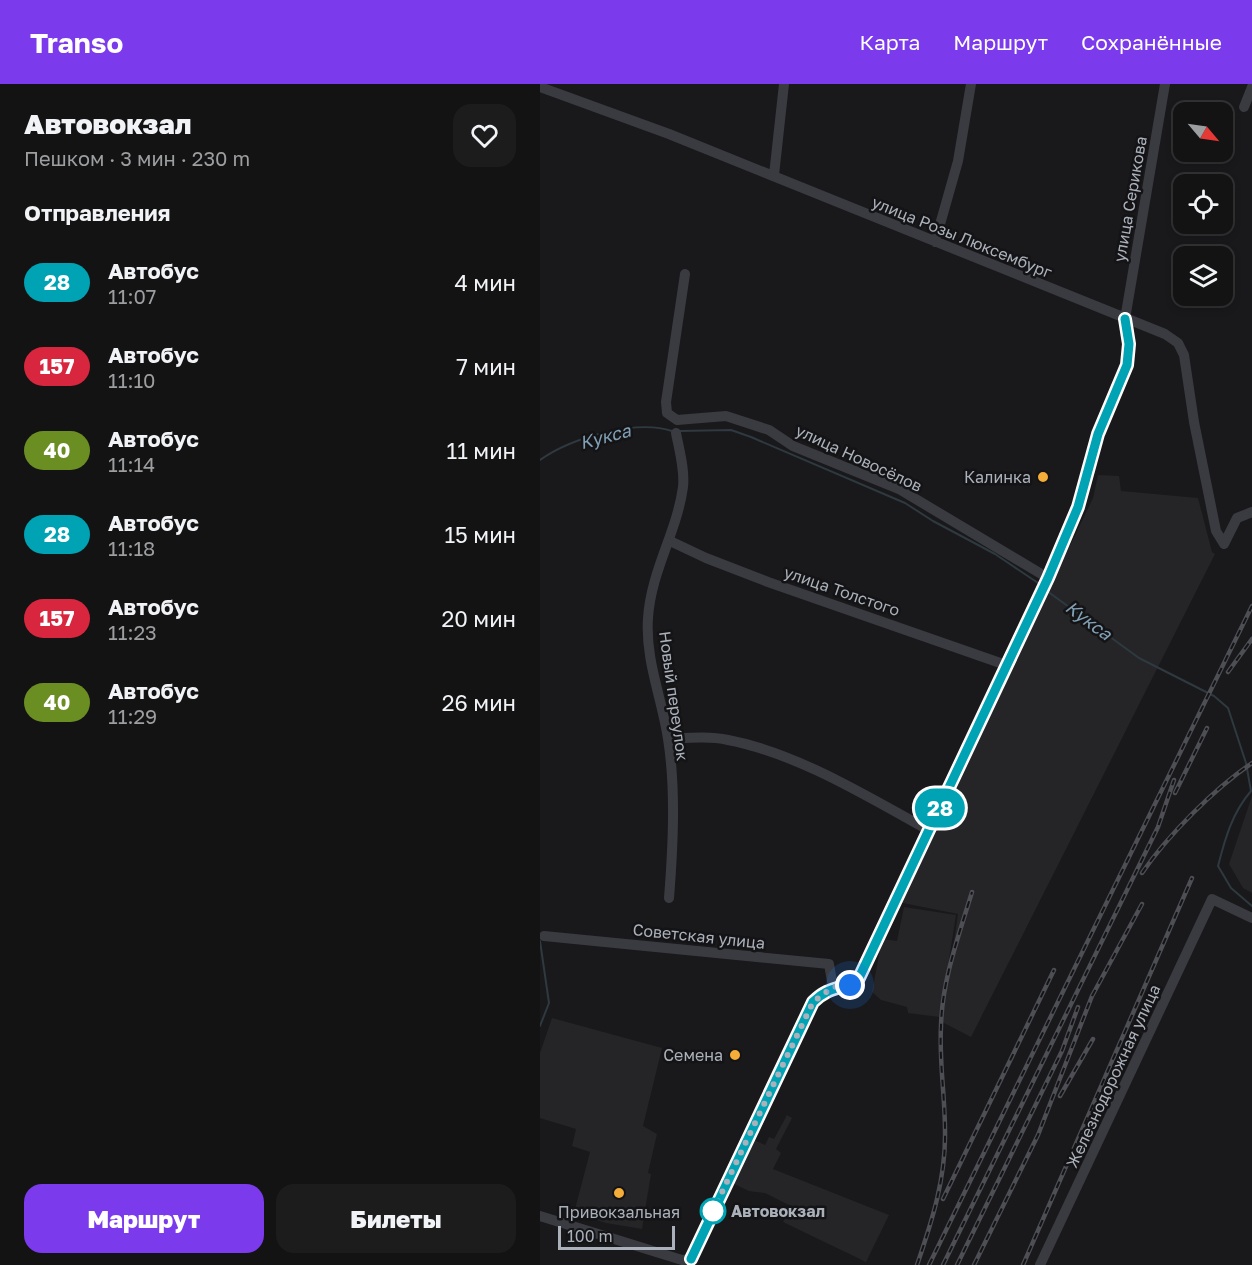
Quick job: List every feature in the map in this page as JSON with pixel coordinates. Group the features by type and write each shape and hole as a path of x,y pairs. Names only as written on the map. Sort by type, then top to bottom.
{"street":[{"path":"774,176 784,84"},
{"path":"934,242 958,161 971,84"},
{"name":"улица Серикова","path":"833,987 850,985 859,978 1045,584 1078,507 1098,434 1127,365 1129,344 1125,319 1165,84"},
{"name":"улица Розы Люксембург","path":"540,87 774,176 1165,334 1178,343 1184,354 1194,422 1216,531 1224,544 1237,518 1252,512"},
{"path":"1244,107 1252,87"},
{"name":"улица Новосёлов","path":"685,274 666,402 667,413 677,420 726,416 769,430 793,446 899,489 1045,584"},
{"name":"Новый переулок","path":"669,898 673,845 668,739 649,650 648,618 657,566 670,541 683,485 676,432"},
{"name":"улица Толстого","path":"670,541 768,582 1006,664"},
{"path":"668,739 728,740 768,753 831,777 930,831"},
{"name":"Железнодорожная улица","path":"1040,1265 1212,899 1252,918"},
{"name":"Советская улица","path":"544,936 605,940 829,964 833,987"},
{"path":"540,1216 682,1260 691,1259 813,1002 833,987"}],"shaded area":[{"path":"1098,475 1119,476 1121,491 1198,498 1212,552 1215,554 971,1037 942,1022 958,914 898,902 1093,498"},
{"path":"1252,796 1252,893 1243,888 1229,864"},
{"path":"904,907 956,915 940,1017 908,1013 907,1007 881,1000 872,992 882,939 897,941"},
{"path":"552,1018 662,1048 643,1126 657,1134 648,1173 651,1174 642,1229 606,1223 574,1213 590,1152 572,1146 576,1129 540,1118 540,1053"},
{"path":"787,1115 792,1118 776,1149 781,1153 773,1169 889,1215 866,1262 783,1222 791,1206 765,1193 749,1191 732,1183 752,1139 765,1145 769,1137 774,1139"}],"waterway":[{"name":"Кукса","path":"540,460 569,444 604,433 641,427 672,431"},
{"name":"Кукса","path":"680,431 731,430 751,437 905,503 933,521 995,554 1041,585"},
{"name":"Кукса","path":"1047,591 1139,658 1214,696 1228,708 1246,763 1251,791 1234,817 1218,866 1231,888 1252,906"},
{"name":"Кукса","path":"540,941 549,1003 540,1026"}],"railway":[{"path":"929,1265 1252,606"},
{"path":"1228,672 1252,639"},
{"path":"1175,793 1207,728"},
{"path":"1142,873 1165,843 1192,814 1222,786 1252,763"},
{"path":"943,1265 1158,827 1174,780"},
{"path":"1023,1265 1192,878"},
{"path":"917,1265 933,1216 941,1182 945,1148 941,1065 944,992 972,892"},
{"path":"974,1265 1038,1135 1092,996 1142,904"},
{"path":"943,1199 1054,970"},
{"path":"957,1265 1062,1051 1078,1007"},
{"path":"1060,1096 1093,1039"}],"bus line":[{"name":"28","path":"691,1259 734,1164 813,1002 821,993 833,987 850,985 859,978 1048,578 1078,507 1098,434 1127,365 1129,344 1125,319"}],"place":[{"name":"Калинка","path":"1043,477"},
{"name":"Семена","path":"735,1055"},
{"name":"Привокзальная","path":"619,1193"},
{"name":"Автовокзал","path":"713,1211"}],"route":[{"path":"713,1211 813,1002 821,993 833,987 850,985"}]}
